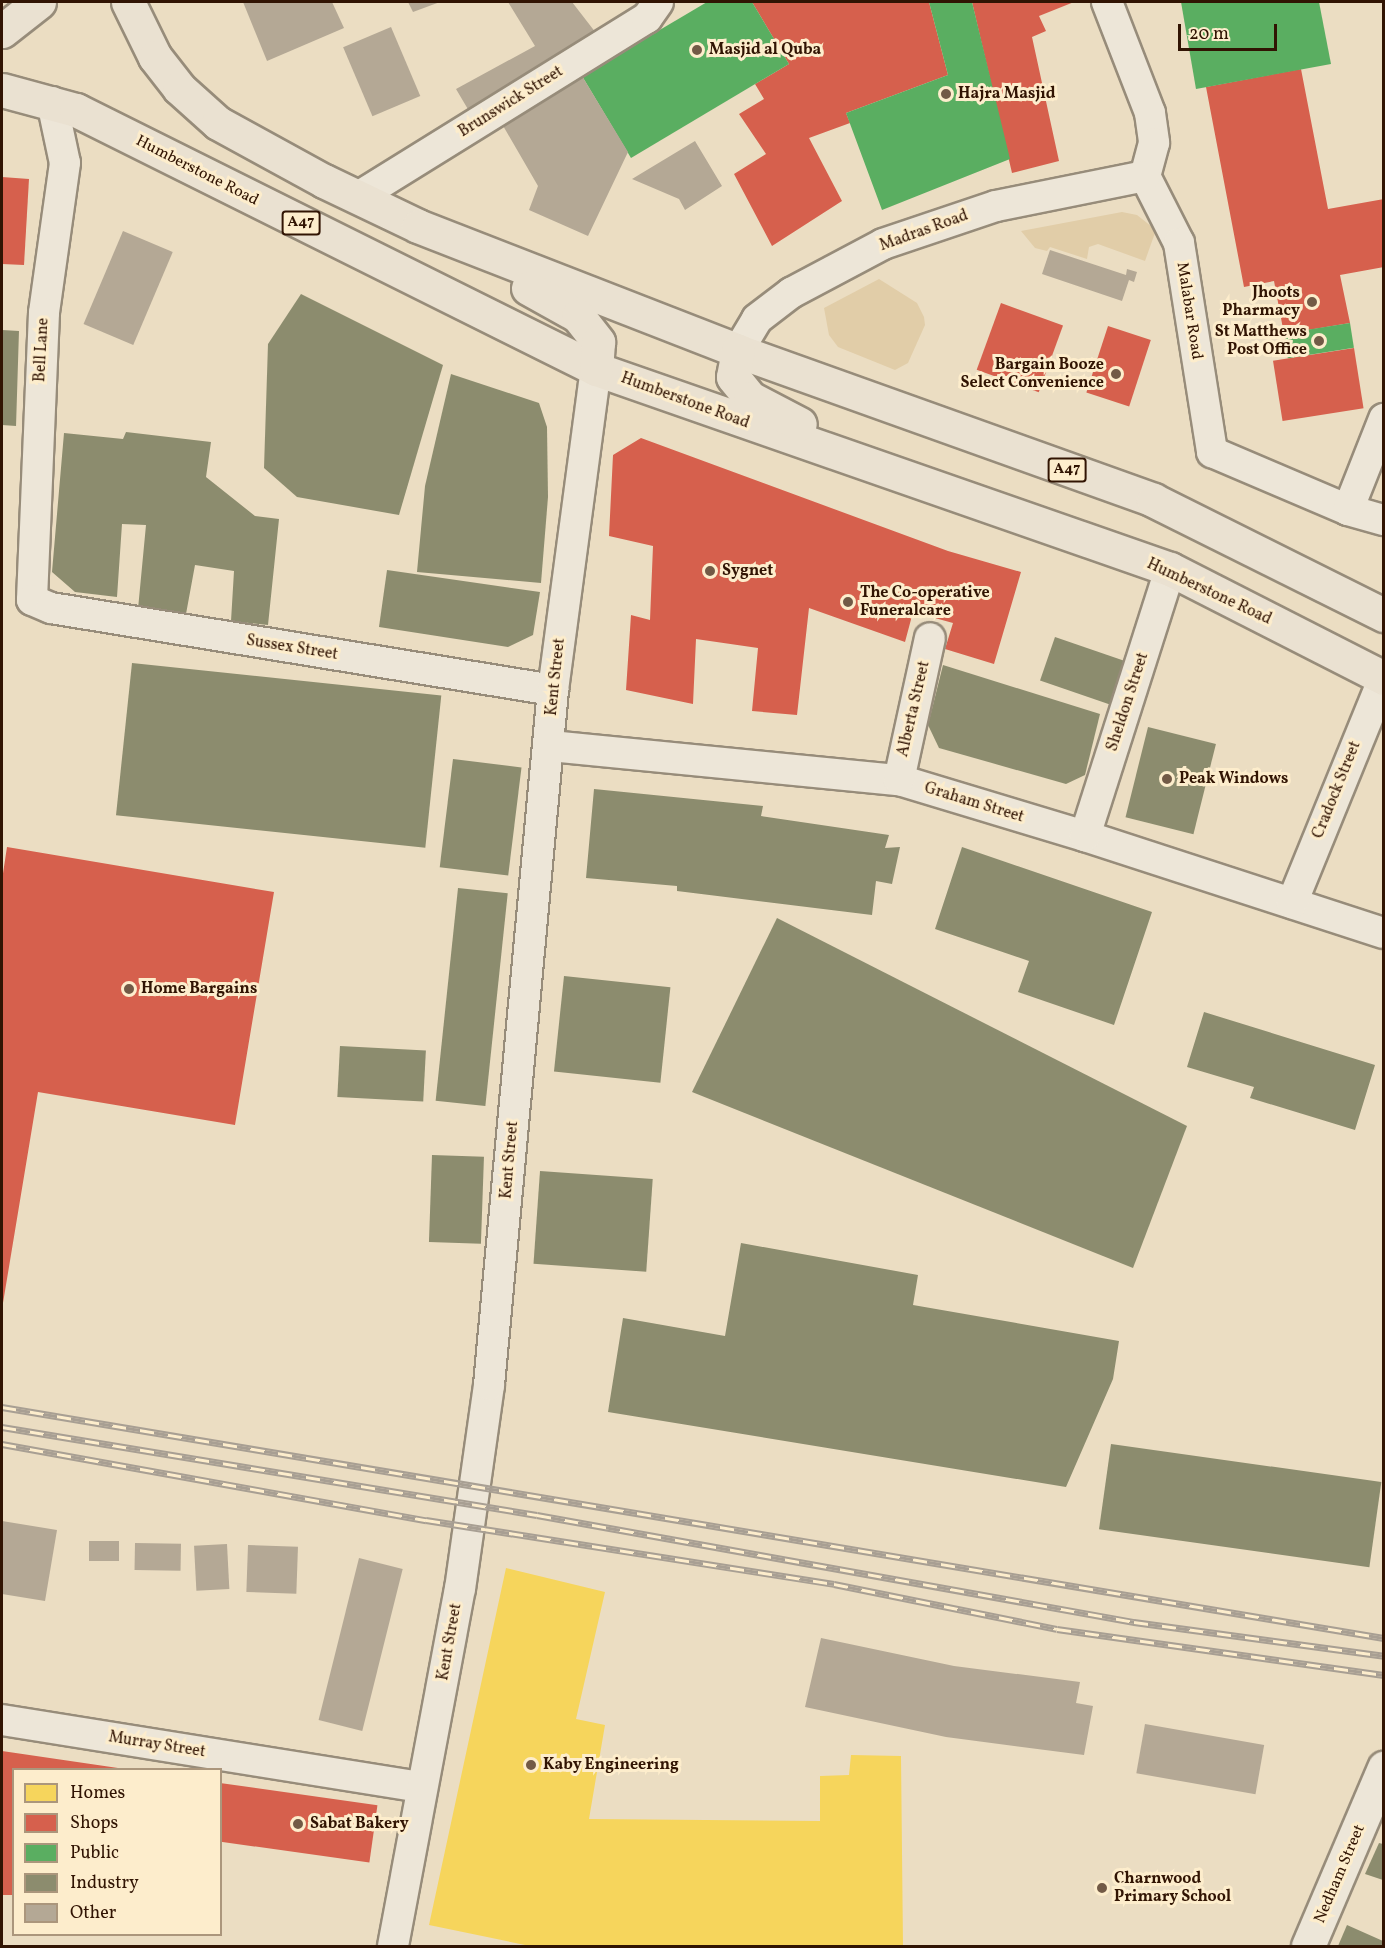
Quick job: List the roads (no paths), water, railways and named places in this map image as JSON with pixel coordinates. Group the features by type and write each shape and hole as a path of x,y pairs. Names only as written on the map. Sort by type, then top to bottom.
{"main road":[{"path":"2,31 39,2"},
{"name":"A47","path":"128,2 155,57 179,87 218,123 418,226 578,316 598,342 596,369"},
{"name":"Humberstone Road","path":"2,90 76,110 596,369 908,481 1170,569 1383,678"},
{"name":"A47","path":"418,226 738,351 1153,500 1383,615"},
{"name":"A47","path":"738,351 733,377 750,398 908,481"}],"street":[{"name":"Brunswick Street","path":"358,197 647,18 658,2"},
{"path":"1107,2 1150,113 1154,143 1145,176"},
{"name":"Bell Lane","path":"32,600 44,313 65,163 52,102"},
{"name":"Madras Road","path":"738,351 757,319 791,293 883,244 996,206 1145,176"},
{"name":"Malabar Road","path":"1145,176 1179,243 1212,452 1348,510 1383,520"},
{"name":"Kent Street","path":"393,1947 420,1787 428,1765 460,1589 489,1385 550,746 553,690 596,369"},
{"path":"1348,510 1383,419"},
{"name":"Sheldon Street","path":"1085,836 1170,569"},
{"name":"Sussex Street","path":"32,600 51,608 553,690"},
{"name":"Alberta Street","path":"898,780 930,638"},
{"name":"Cradock Street","path":"1292,903 1383,678"},
{"name":"Graham Street","path":"550,746 898,780 1085,836 1383,933"},
{"name":"Murray Street","path":"2,1720 420,1787"},
{"name":"Nedham Street","path":"1308,1947 1383,1768"}],"railway":[{"path":"2,1407 1384,1638"},
{"path":"2,1427 537,1515 1134,1622 1384,1656"},
{"path":"2,1444 426,1520 834,1584 1057,1629 1384,1675"}],"place":[{"name":"Masjid al Quba","path":"697,50"},
{"name":"Hajra Masjid","path":"946,94"},
{"name":"Jhoots Pharmacy","path":"1312,302"},
{"name":"St Matthews Post Office","path":"1319,341"},
{"name":"Bargain Booze Select Convenience","path":"1116,374"},
{"name":"Sygnet","path":"710,571"},
{"name":"The Co-operative Funeralcare","path":"848,602"},
{"name":"Peak Windows","path":"1167,779"},
{"name":"Home Bargains","path":"129,989"},
{"name":"Kaby Engineering","path":"531,1765"},
{"name":"Sabat Bakery","path":"298,1824"},
{"name":"Charnwood Primary School","path":"1102,1888"}]}
